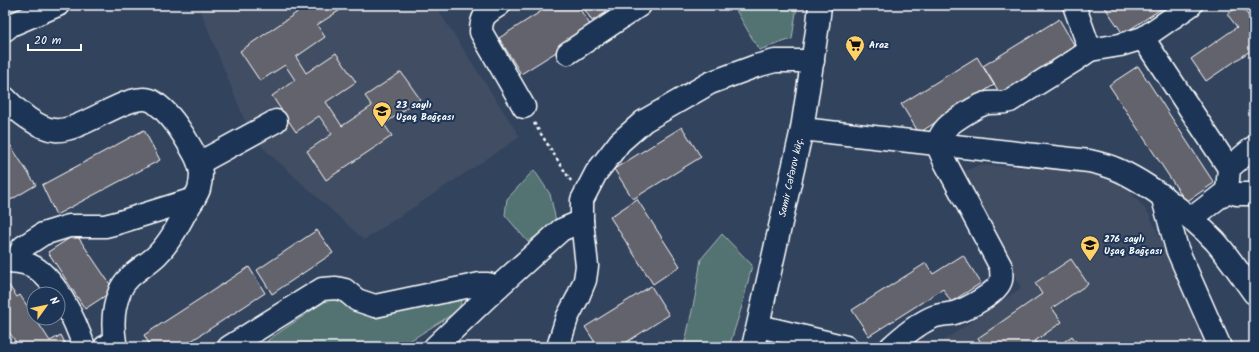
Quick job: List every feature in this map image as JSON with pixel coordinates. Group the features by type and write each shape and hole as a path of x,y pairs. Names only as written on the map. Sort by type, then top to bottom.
{"street":[{"path":"5,30 11,25 58,5"},
{"path":"499,5 485,15 481,23 481,32 524,106"},
{"path":"568,53 640,5"},
{"name":"Samir Cəfərov küç.","path":"753,347 759,326 802,129 820,5"},
{"path":"1074,5 1090,50"},
{"path":"890,347 910,330 931,318 942,314 953,313 990,294 996,289 1001,280 1000,267 937,144 940,136 947,127 978,106 988,103 1002,104 1010,101 1090,50 1120,45 1143,38 1191,5"},
{"path":"1143,38 1229,168 1227,191 1191,219"},
{"path":"435,347 582,210 596,173 620,142 644,121 710,83 756,66 775,61 813,61"},
{"path":"5,98 41,127 55,130 71,129 124,104 139,99 151,100 164,109 178,127 199,163 201,176 199,188 166,246 126,281 120,290 112,325 113,345"},
{"path":"199,163 276,121"},
{"path":"802,129 1089,161 1115,168 1136,179 1162,196 1191,219 1214,240 1254,293"},
{"path":"1229,168 1254,148"},
{"path":"1227,191 1237,194 1254,194"},
{"path":"1162,196 1177,249 1220,347"},
{"path":"84,347 79,331 59,294 44,274 30,265 11,261 23,247 43,234 69,226 105,226 194,199"},
{"path":"558,347 567,318 585,280 587,266 582,210"},
{"path":"229,347 322,289 336,288 346,290 357,300 375,306 480,284 488,284 498,287"},
{"path":"759,326 846,347"}],"path":[{"path":"524,106 582,210"}],"shaded area":[{"name":"23 saylı Uşaq Bağçası","path":"198,5 435,5 520,137 364,240 262,147 244,119"},
{"name":"276 saylı Uşaq Bağçası","path":"979,165 1089,170 1110,178 1131,192 1149,214 1209,347 947,347 943,341 1021,288 965,171"}],"green space":[{"path":"733,5 797,5 792,39 759,50"},
{"path":"534,170 550,194 556,221 528,242 505,215 507,199"},
{"path":"722,234 752,265 742,306 729,347 684,347 695,297 701,259"},
{"path":"463,293 459,310 400,347 266,347 268,340 330,298 378,318"}],"building":[{"path":"303,5 348,5 317,25 325,37 296,57 306,73 336,53 356,82 326,102 342,126 372,106 365,96 401,72 420,99 384,124 392,136 326,180 307,151 332,134 319,116 296,132 272,96 295,80 285,65 260,81 240,51 305,7"},
{"path":"551,5 577,5 593,29 521,74 499,38"},
{"path":"582,5 618,5 592,21"},
{"path":"1167,5 1123,34 1104,6"},
{"path":"1241,5 1254,24 1254,56 1250,51 1206,81 1191,59 1237,27 1227,14"},
{"path":"1059,19 1076,48 1001,95 983,66"},
{"path":"977,57 994,85 919,133 901,104"},
{"path":"1138,66 1214,183 1186,202 1109,85"},
{"path":"682,127 701,157 633,199 614,169"},
{"path":"144,130 160,160 56,215 42,185"},
{"path":"5,137 36,185 9,201 5,195"},
{"path":"637,199 680,266 653,284 610,217"},
{"path":"317,230 333,253 272,294 257,270"},
{"path":"76,234 114,290 85,309 48,252"},
{"path":"963,255 981,283 951,302 943,289 869,336 852,310 926,263 933,274"},
{"path":"1071,259 1088,284 1052,308 1062,322 1035,341 1039,347 984,347 978,338 1042,294 1035,283"},
{"path":"249,267 265,293 182,347 151,347 144,335"},
{"path":"5,280 17,297 20,295 26,304 26,326 40,326 50,341 61,335 66,345 63,347 19,347 5,326"},
{"path":"651,286 669,315 619,347 598,347 585,327"},
{"path":"1072,336 1080,347 1057,347"}],"place":[{"name":"Araz","path":"855,62"},
{"name":"23 saylı Uşaq Bağçası","path":"382,128"},
{"name":"276 saylı Uşaq Bağçası","path":"1090,262"}]}
